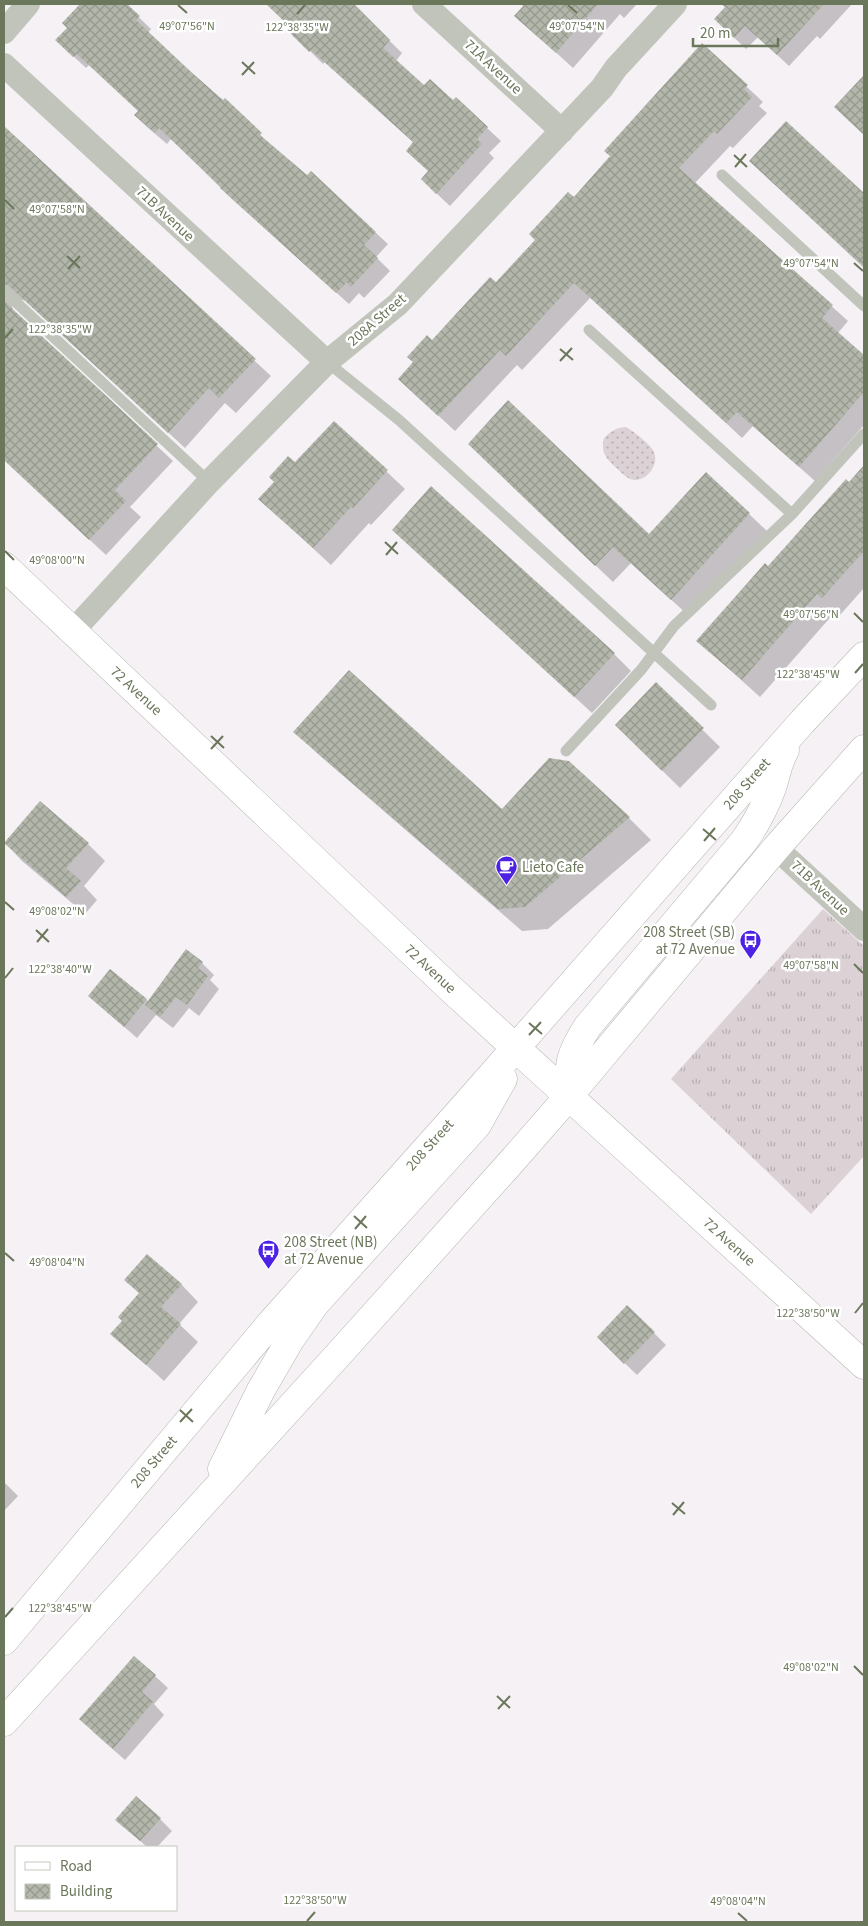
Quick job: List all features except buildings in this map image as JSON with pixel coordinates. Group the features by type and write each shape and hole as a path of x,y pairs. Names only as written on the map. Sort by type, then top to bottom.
{"main road":[{"name":"72 Avenue","path":"4,566 452,990 864,1365"},
{"name":"208 Street","path":"4,1641 270,1324 802,722 864,656"},
{"path":"568,1097 569,1063 578,1040 758,822 772,786 778,763 802,722"},
{"path":"4,1722 568,1097 776,848 864,749"},
{"path":"209,1496 261,1390 290,1340 315,1304 477,1125 502,1082 515,1047"}],"street":[{"path":"4,32 28,4"},
{"name":"71A Avenue","path":"424,4 562,131"},
{"name":"208A Street","path":"73,631 209,482 327,362 398,304 602,88 616,68 675,4"},
{"name":"71B Avenue","path":"4,65 327,362"},
{"name":"71B Avenue","path":"776,848 864,929"}],"lane":[{"path":"722,175 864,306"},
{"path":"4,291 209,482"},
{"path":"589,330 792,514"},
{"path":"327,362 399,420 711,704"},
{"path":"566,751 641,670 674,626 792,514 864,434"}],"green space":[{"path":"625,427 641,438 654,452 655,464 649,474 639,479 634,480 626,477 610,462 604,453 604,438 614,430"},
{"path":"823,909 864,946 864,1156 811,1214 671,1079"}],"place":[{"name":"Lieto Cafe","path":"506,886"},
{"name":"208 Street (SB) at 72 Avenue","path":"751,960"},
{"name":"208 Street (NB) at 72 Avenue","path":"268,1270"}]}
